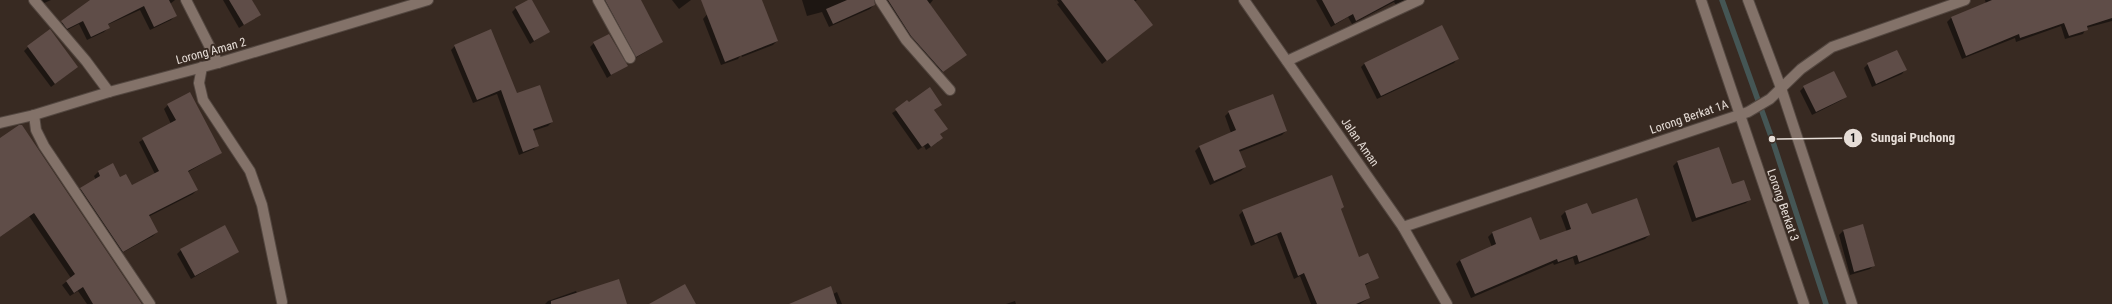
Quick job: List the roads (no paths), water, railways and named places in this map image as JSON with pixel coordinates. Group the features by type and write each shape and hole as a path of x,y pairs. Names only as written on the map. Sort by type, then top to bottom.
{"street":[{"path":"34,0 86,61 109,92"},
{"path":"186,0 218,63"},
{"name":"Lorong Aman 2","path":"0,123 34,115 109,92 218,63 428,0"},
{"path":"598,0 630,58"},
{"path":"880,0 906,40 950,90"},
{"name":"Jalan Aman","path":"1244,0 1403,227 1447,304"},
{"path":"1287,61 1419,0"},
{"name":"Lorong Berkat 3","path":"1701,0 1743,113 1804,304"},
{"path":"1748,0 1782,88 1852,304"},
{"name":"Lorong Berkat 1A","path":"1403,227 1743,113 1770,99 1801,69 1832,47 1965,0"},
{"path":"202,67 199,83 203,100 250,171 262,205 282,302"},
{"path":"34,115 36,130 44,146 150,304"}],"waterway":[{"path":"1722,0 1772,139 1826,304"}],"place":[{"name":"Sungai Puchong","path":"1772,139"}]}
